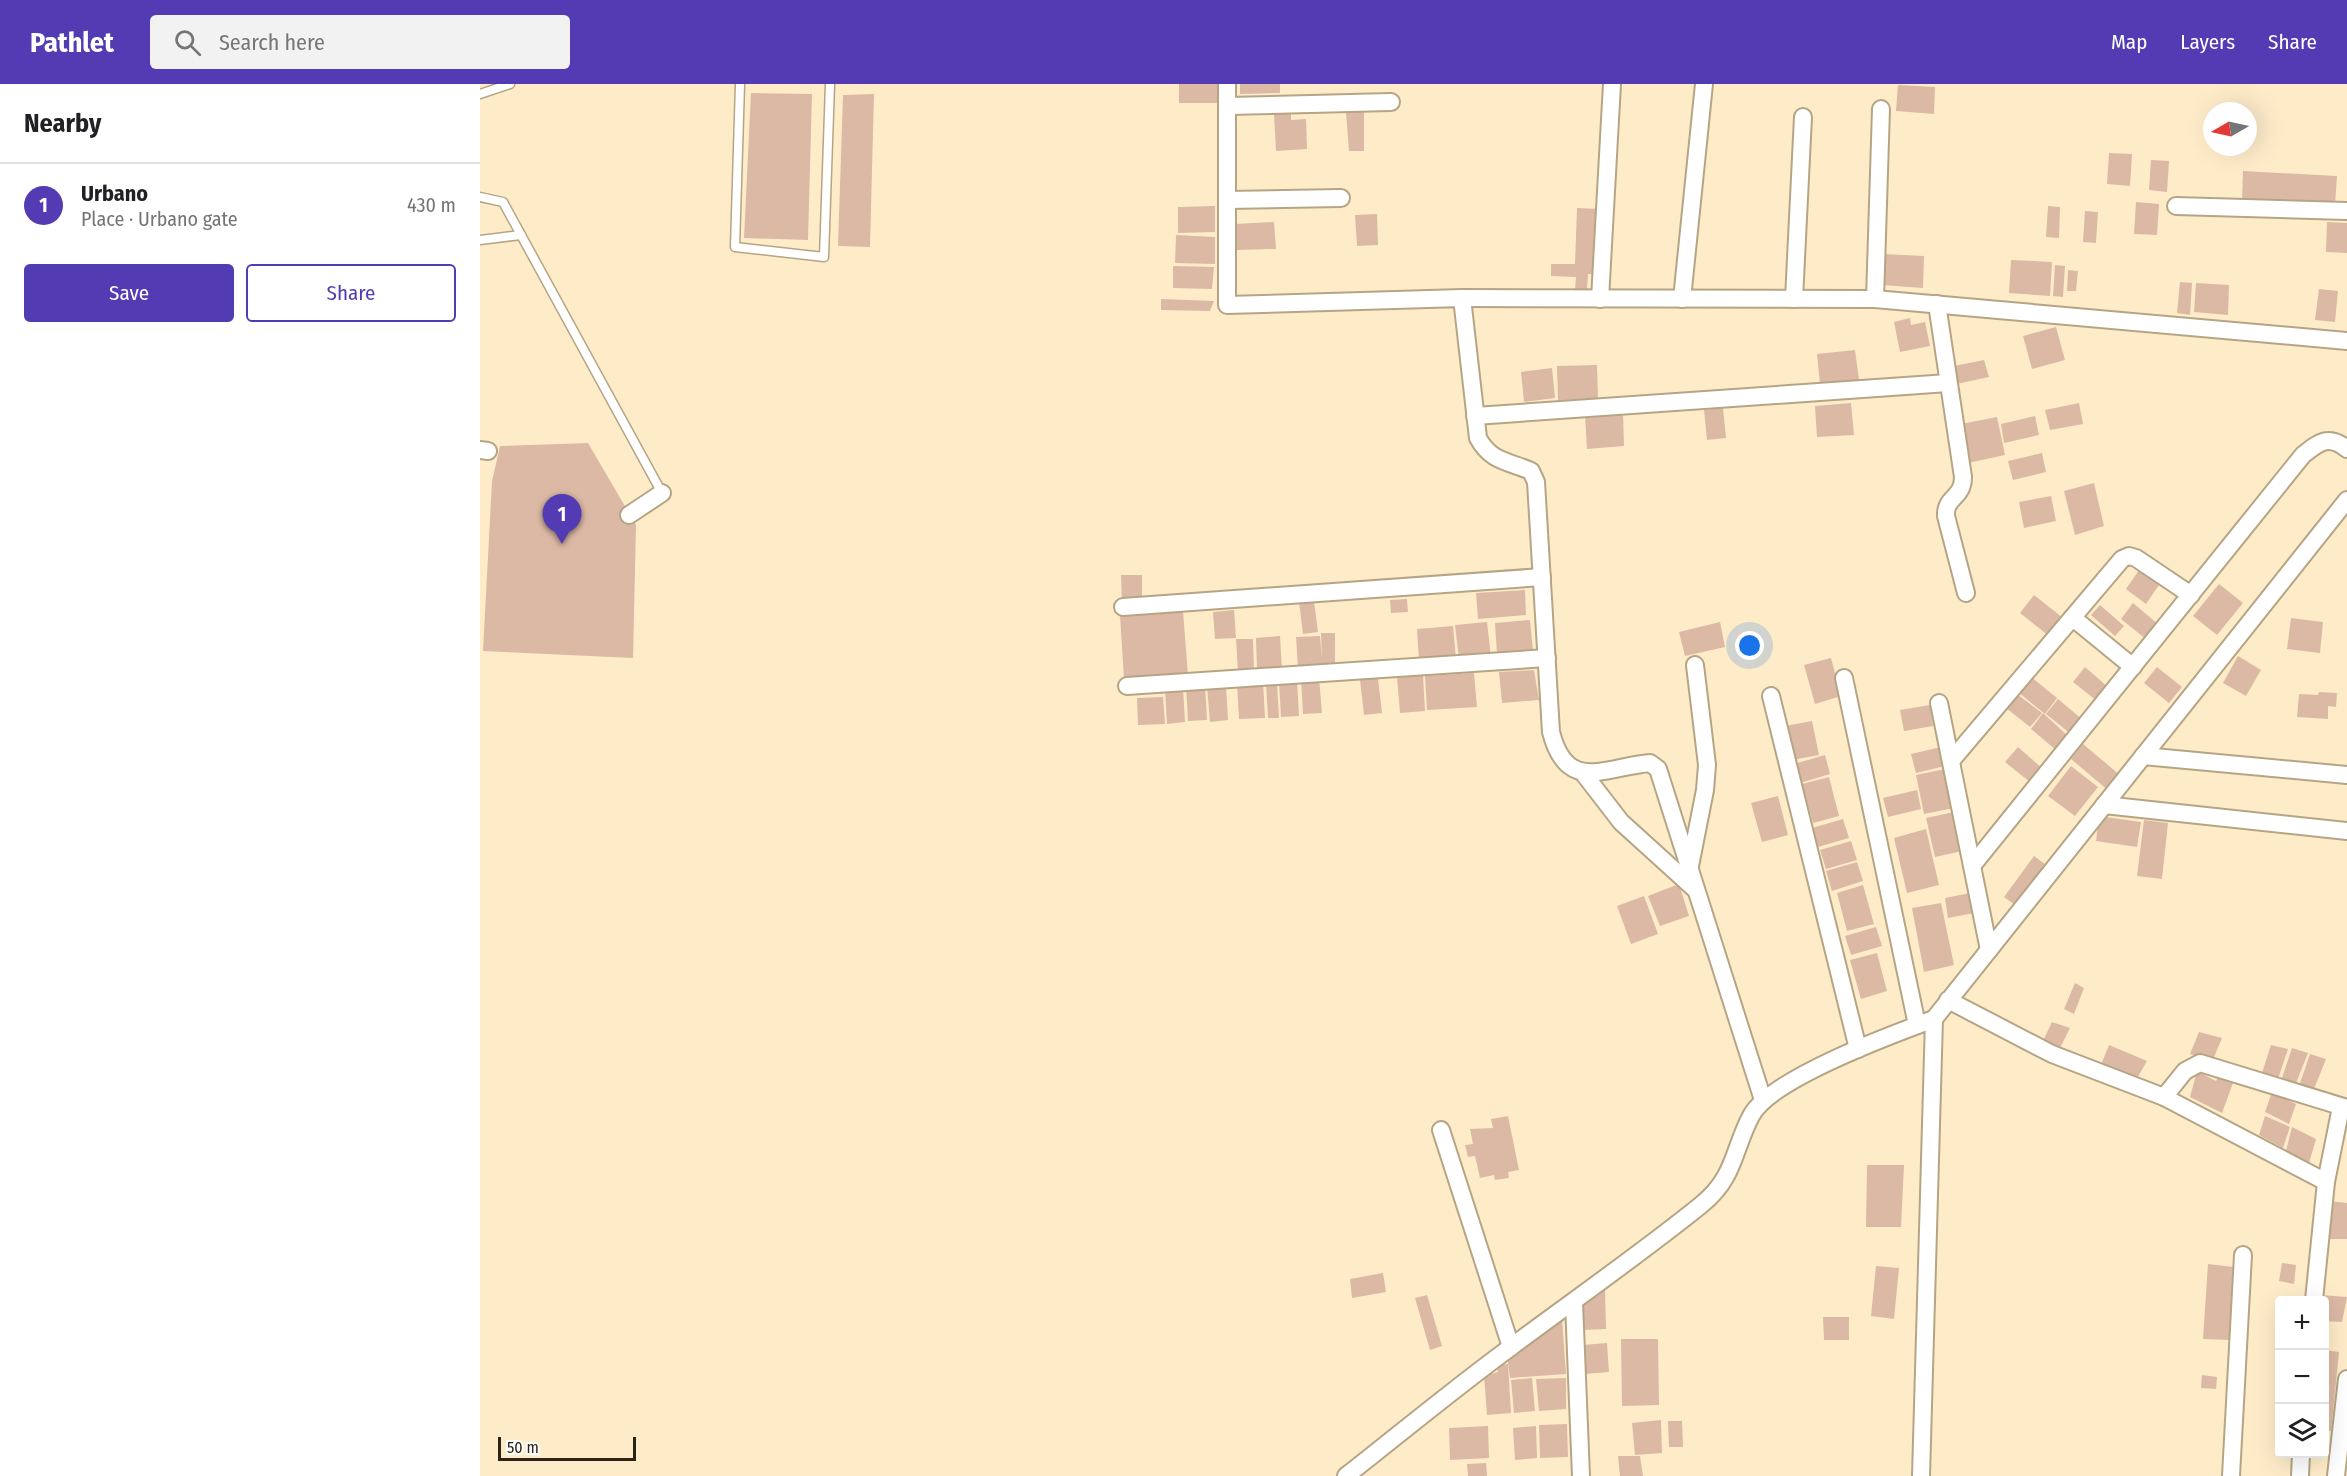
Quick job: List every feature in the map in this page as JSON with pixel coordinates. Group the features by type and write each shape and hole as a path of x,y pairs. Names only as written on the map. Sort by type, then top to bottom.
{"street":[{"path":"1227,84 1227,305 1462,298 1875,299 2347,341"},
{"path":"1600,298 1612,84"},
{"path":"1682,298 1704,84"},
{"path":"1227,106 1391,102"},
{"path":"1875,299 1881,109"},
{"path":"1794,299 1803,117"},
{"path":"1227,200 1341,198"},
{"path":"2176,206 2347,211"},
{"path":"1462,298 1478,438 1485,451 1502,461 1531,471 1534,476 1551,732 1556,750 1572,769 1584,774 1621,822 1697,890"},
{"path":"1937,304 1963,488 1945,507 1966,593"},
{"path":"1475,416 1948,383"},
{"path":"1972,866 2303,455 2323,440 2332,440 2347,449"},
{"path":"629,515 662,493"},
{"path":"1346,1476 1511,1347 1574,1303 1714,1194 1736,1157 1751,1115 1763,1100 1831,1060 1934,1019 2347,500"},
{"path":"1951,761 2115,565 2129,556 2145,562 2191,596"},
{"path":"1123,607 1542,578"},
{"path":"2073,618 2133,667"},
{"path":"1127,686 1546,658"},
{"path":"1690,868 1705,790 1707,765 1695,665"},
{"path":"1844,678 1917,1025"},
{"path":"1771,696 1858,1049"},
{"path":"1939,703 1989,950"},
{"path":"2143,756 2347,775"},
{"path":"1584,774 1642,764 1656,766 1763,1100"},
{"path":"2104,805 2347,831"},
{"path":"1948,1000 2052,1053 2164,1097 2326,1182"},
{"path":"1921,1476 1934,1019"},
{"path":"2164,1097 2185,1071 2200,1063 2344,1108 2326,1182 2314,1296"},
{"path":"1441,1130 1511,1347"},
{"path":"2231,1476 2243,1256"},
{"path":"1574,1303 1581,1476"},
{"path":"2336,1476 2347,1378"},
{"path":"2300,1476 2301,1458"}],"lane":[{"path":"480,94 510,84"},
{"path":"740,84 735,247 824,257 830,84"},
{"path":"480,197 503,202 662,493"},
{"path":"480,240 521,235"}],"building":[{"path":"1179,84 1220,84 1219,103 1179,103"},
{"path":"1240,84 1280,84 1280,93 1240,94"},
{"path":"1898,85 1935,87 1934,114 1896,111"},
{"path":"751,93 812,94 808,240 744,238"},
{"path":"874,94 870,247 838,246 843,95"},
{"path":"1346,112 1364,112 1364,151 1349,151"},
{"path":"1274,114 1291,114 1291,120 1306,119 1307,149 1276,151"},
{"path":"2109,153 2132,154 2130,186 2107,184"},
{"path":"2151,160 2169,161 2167,192 2149,190"},
{"path":"2243,171 2337,176 2335,205 2242,200"},
{"path":"2136,202 2159,204 2157,235 2134,234"},
{"path":"1215,206 1215,232 1178,233 1178,207"},
{"path":"2048,206 2060,207 2059,238 2046,237"},
{"path":"1577,208 1600,209 1598,274 1588,274 1587,290 1575,289 1576,277 1551,276 1551,264 1575,264"},
{"path":"2085,211 2098,212 2096,243 2083,242"},
{"path":"1377,214 1378,245 1357,246 1355,215"},
{"path":"1274,222 1276,249 1236,250 1235,224"},
{"path":"2327,222 2347,223 2347,253 2326,252"},
{"path":"1176,235 1215,237 1215,264 1175,263"},
{"path":"1884,254 1924,256 1923,288 1882,285"},
{"path":"2011,260 2052,262 2050,296 2009,293"},
{"path":"2055,265 2065,266 2063,297 2053,296"},
{"path":"1173,266 1214,267 1212,289 1173,288"},
{"path":"2068,270 2078,271 2076,291 2067,291"},
{"path":"2180,282 2192,283 2190,315 2177,313"},
{"path":"2196,283 2229,285 2228,315 2194,312"},
{"path":"2319,289 2338,291 2335,322 2315,320"},
{"path":"1161,299 1214,301 1210,311 1161,310"},
{"path":"1910,318 1911,325 1925,322 1930,346 1900,352 1894,322"},
{"path":"2056,327 2065,360 2032,369 2023,336"},
{"path":"1855,350 1859,380 1820,384 1817,354"},
{"path":"1984,360 1989,377 1952,385 1949,367"},
{"path":"1597,365 1598,399 1558,400 1557,366"},
{"path":"1552,368 1555,398 1524,402 1521,372"},
{"path":"1851,403 1854,435 1817,437 1815,406"},
{"path":"2079,403 2083,424 2050,430 2045,410"},
{"path":"1723,408 1726,438 1707,440 1704,410"},
{"path":"1623,412 1624,446 1587,449 1585,416"},
{"path":"2035,416 2039,435 2004,443 2001,424"},
{"path":"1997,417 2005,455 1968,463 1961,424"},
{"path":"588,443 636,525 633,658 483,651 492,481 500,446"},
{"path":"2042,453 2046,472 2013,480 2008,461"},
{"path":"2094,483 2104,526 2075,535 2064,491"},
{"path":"2051,496 2056,521 2024,528 2019,502"},
{"path":"2141,567 2161,582 2146,604 2126,589"},
{"path":"1121,575 1142,575 1142,602 1122,602"},
{"path":"2219,584 2243,603 2217,635 2193,616"},
{"path":"1525,590 1526,615 1478,619 1476,593"},
{"path":"2034,595 2063,618 2049,636 2020,613"},
{"path":"1407,599 1408,612 1391,613 1390,600"},
{"path":"1314,601 1318,632 1303,634 1299,602"},
{"path":"2133,603 2159,625 2147,640 2121,619"},
{"path":"2100,605 2124,626 2115,636 2091,615"},
{"path":"1234,610 1236,638 1215,639 1213,612"},
{"path":"1183,611 1188,676 1124,679 1120,615"},
{"path":"2291,618 2323,622 2320,653 2287,649"},
{"path":"1530,620 1533,651 1497,654 1495,623"},
{"path":"1487,622 1491,657 1459,659 1455,625"},
{"path":"1720,622 1725,647 1685,656 1679,632"},
{"path":"1453,626 1456,659 1419,661 1417,629"},
{"path":"1321,633 1335,633 1335,667 1298,668 1296,637 1320,636 1322,660"},
{"path":"1280,636 1282,670 1257,671 1256,638"},
{"path":"1236,639 1253,639 1254,670 1238,672"},
{"path":"2238,656 2261,670 2246,696 2223,683"},
{"path":"1831,658 1841,696 1815,704 1804,665"},
{"path":"2085,667 2109,688 2097,701 2073,682"},
{"path":"2157,667 2182,687 2169,703 2144,683"},
{"path":"1534,670 1539,700 1502,703 1499,672"},
{"path":"1474,673 1477,707 1427,710 1425,676"},
{"path":"1423,675 1425,711 1400,713 1397,677"},
{"path":"2031,677 2057,698 2045,714 2019,693"},
{"path":"1319,678 1322,713 1303,714 1301,679"},
{"path":"1378,678 1382,713 1364,715 1360,680"},
{"path":"1297,680 1299,716 1281,717 1279,681"},
{"path":"1263,681 1265,718 1239,719 1237,683"},
{"path":"1277,683 1279,718 1268,718 1266,684"},
{"path":"1205,684 1207,720 1188,721 1186,686"},
{"path":"1226,685 1228,720 1210,722 1207,686"},
{"path":"1183,687 1185,722 1167,724 1165,688"},
{"path":"2319,692 2337,693 2336,707 2328,706 2328,719 2297,717 2299,694 2318,695"},
{"path":"2017,694 2042,713 2030,727 2006,708"},
{"path":"1163,697 1165,724 1138,725 1137,698"},
{"path":"2058,699 2083,720 2071,734 2046,714"},
{"path":"1930,705 1933,726 1904,731 1900,710"},
{"path":"2043,713 2068,736 2056,750 2031,729"},
{"path":"1812,721 1819,755 1792,760 1785,726"},
{"path":"2083,744 2121,776 2109,791 2071,759"},
{"path":"1941,747 1945,766 1916,773 1911,754"},
{"path":"2018,747 2043,769 2031,783 2005,762"},
{"path":"1825,755 1830,774 1800,783 1794,764"},
{"path":"2071,766 2098,787 2075,816 2048,796"},
{"path":"1945,769 1954,808 1924,814 1916,775"},
{"path":"1829,777 1839,816 1813,823 1802,784"},
{"path":"1917,790 1921,809 1888,817 1883,798"},
{"path":"1778,796 1788,835 1762,842 1751,803"},
{"path":"1954,812 1962,851 1935,857 1926,818"},
{"path":"2099,816 2141,822 2137,847 2096,841"},
{"path":"1843,819 1849,838 1818,847 1812,828"},
{"path":"2144,820 2168,823 2162,879 2137,876"},
{"path":"1926,829 1939,885 1907,893 1894,838"},
{"path":"1851,841 1857,860 1826,869 1820,850"},
{"path":"2034,856 2045,864 2015,905 2004,897"},
{"path":"1857,862 1863,881 1832,891 1826,871"},
{"path":"1679,884 1689,916 1660,926 1648,896"},
{"path":"1863,885 1874,924 1847,931 1837,893"},
{"path":"1975,892 1979,912 1948,918 1945,898"},
{"path":"1644,896 1658,934 1631,944 1617,906"},
{"path":"1941,903 1954,965 1924,972 1912,908"},
{"path":"1876,927 1882,946 1851,955 1845,936"},
{"path":"1877,953 1887,991 1861,999 1850,960"},
{"path":"2075,983 2084,988 2074,1014 2064,1009"},
{"path":"2052,1022 2070,1028 2058,1052 2041,1045"},
{"path":"2199,1032 2222,1038 2212,1062 2190,1054"},
{"path":"2109,1045 2147,1061 2135,1082 2100,1067"},
{"path":"2271,1045 2288,1049 2277,1082 2261,1076"},
{"path":"2292,1048 2308,1053 2294,1088 2280,1084"},
{"path":"2310,1054 2326,1059 2312,1094 2298,1089"},
{"path":"2197,1071 2216,1081 2218,1077 2233,1083 2222,1113 2190,1097"},
{"path":"2272,1092 2296,1104 2289,1124 2265,1112"},
{"path":"1508,1116 1519,1170 1508,1172 1509,1178 1495,1180 1494,1175 1480,1178 1475,1156 1468,1157 1465,1145 1473,1144 1470,1129 1493,1128 1491,1119"},
{"path":"2265,1116 2290,1127 2283,1148 2259,1135"},
{"path":"2292,1127 2316,1139 2309,1163 2286,1151"},
{"path":"1867,1165 1904,1165 1901,1227 1866,1227"},
{"path":"2330,1201 2347,1203 2347,1239 2328,1239"},
{"path":"2282,1263 2296,1265 2294,1284 2279,1281"},
{"path":"2208,1264 2233,1267 2230,1340 2203,1339"},
{"path":"1876,1266 1899,1268 1894,1319 1871,1316"},
{"path":"1383,1273 1386,1292 1352,1298 1350,1279"},
{"path":"1605,1288 1606,1329 1584,1330 1582,1304"},
{"path":"1427,1295 1442,1346 1430,1350 1415,1298"},
{"path":"2321,1295 2347,1297 2342,1322 2329,1321 2329,1296"},
{"path":"1823,1317 1849,1317 1849,1340 1824,1340"},
{"path":"1562,1319 1566,1374 1510,1378 1507,1355"},
{"path":"1621,1339 1658,1339 1659,1405 1622,1406"},
{"path":"1607,1343 1609,1372 1585,1374 1583,1345"},
{"path":"2329,1351 2339,1352 2331,1431 2329,1431"},
{"path":"1508,1364 1511,1413 1487,1415 1484,1376 1498,1372 1497,1365"},
{"path":"2202,1375 2217,1377 2216,1389 2201,1388"},
{"path":"1532,1378 1535,1411 1514,1413 1511,1380"},
{"path":"1566,1378 1566,1409 1539,1411 1536,1379"},
{"path":"1661,1420 1662,1453 1635,1455 1632,1423"},
{"path":"1668,1421 1682,1421 1683,1447 1669,1447"},
{"path":"1567,1424 1568,1457 1540,1458 1539,1425"},
{"path":"1488,1426 1489,1458 1450,1460 1449,1428"},
{"path":"1536,1426 1537,1458 1515,1460 1513,1428"},
{"path":"1618,1456 1640,1456 1643,1476 1620,1476"},
{"path":"1486,1463 1487,1476 1468,1476 1467,1464"}],"place":[{"name":"Urbano","path":"562,544"}]}
